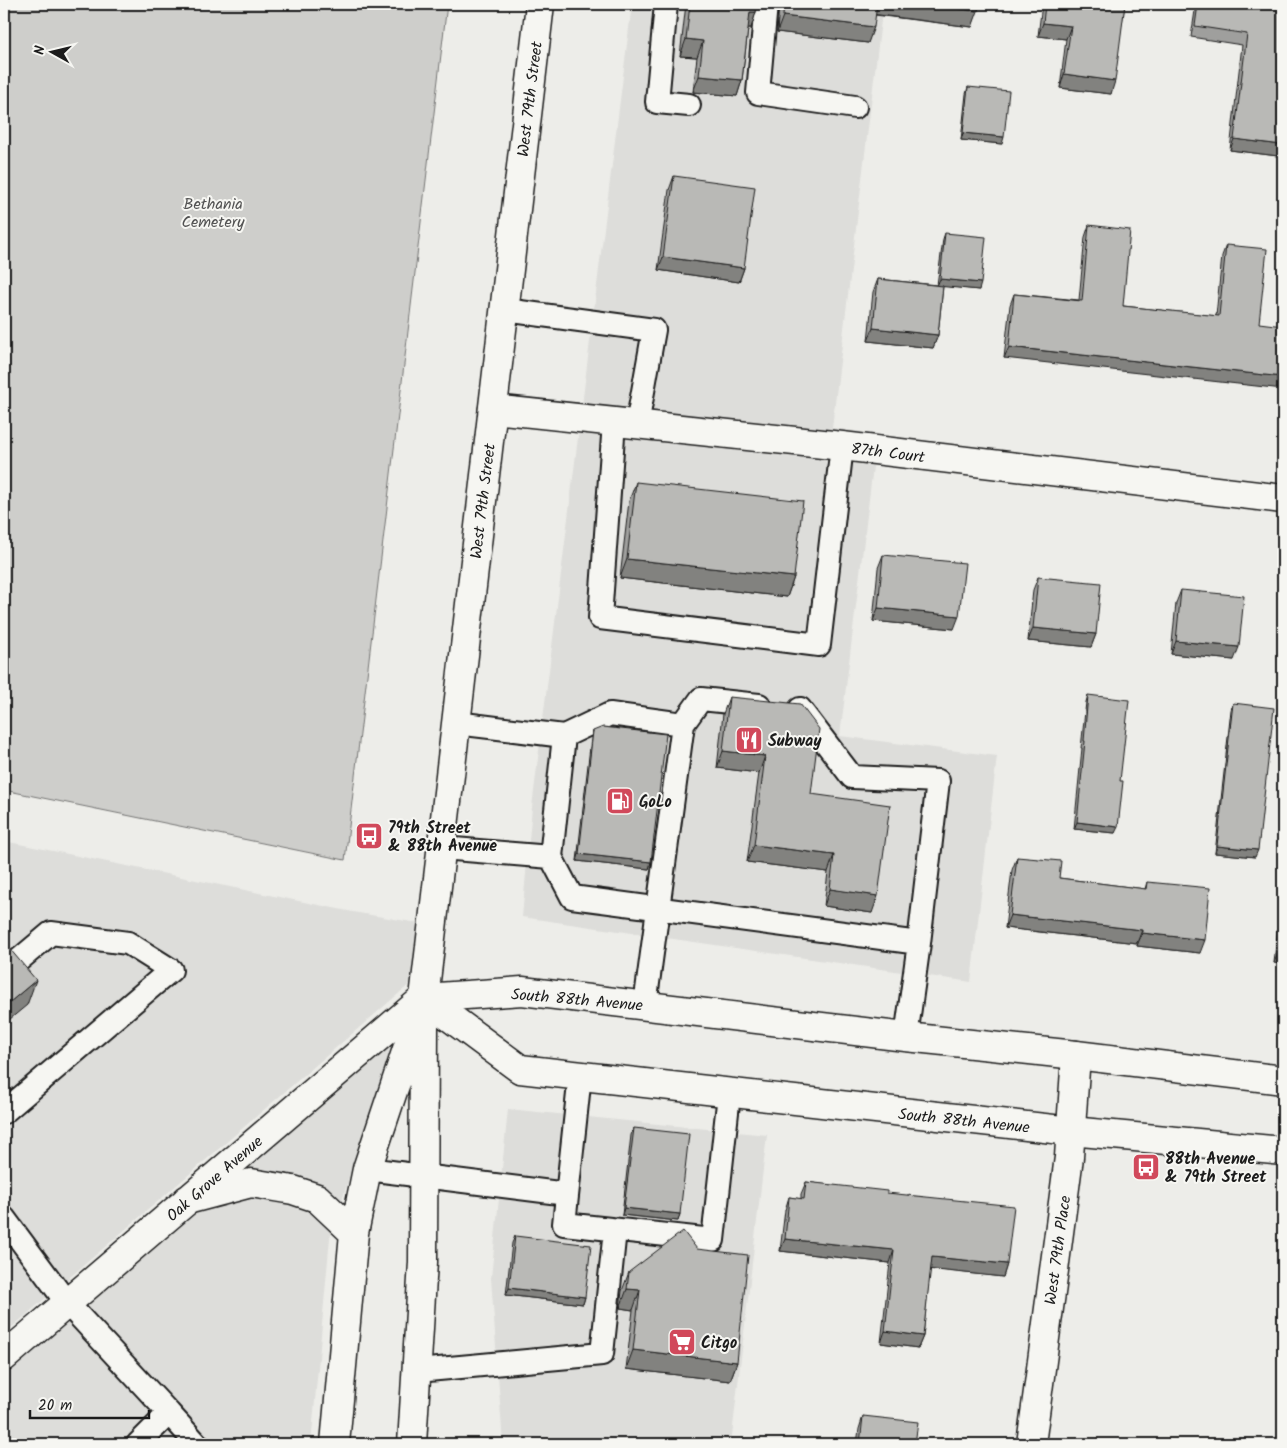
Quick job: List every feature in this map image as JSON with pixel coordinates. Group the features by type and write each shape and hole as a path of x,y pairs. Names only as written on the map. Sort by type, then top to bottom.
{"street":[{"name":"West 79th Street","path":"424,998 540,4"},
{"name":"87th Court","path":"493,409 842,446 1283,500"},
{"name":"South 88th Avenue","path":"424,998 522,991 1283,1080"},
{"name":"South 88th Avenue","path":"424,998 520,1069 1071,1131 1283,1151"},
{"path":"336,1444 354,1233 367,1169 424,998"},
{"path":"412,1444 422,1262 424,998"},
{"name":"Oak Grove Avenue","path":"4,1358 424,998"},
{"name":"West 79th Place","path":"1031,1444 1068,1167 1076,1055"},
{"path":"187,1200 251,1184 293,1190 317,1198 354,1233"}],"lane":[{"path":"666,4 657,102 689,105"},
{"path":"766,4 758,93 855,107"},
{"path":"504,310 654,330 626,423 600,618 819,645 842,446"},
{"path":"646,1005 683,724 701,699 801,710 852,777 938,782 906,1037"},
{"path":"456,723 564,736 610,714 683,724"},
{"path":"564,736 551,856 572,897 919,943"},
{"path":"442,848 551,856"},
{"path":"4,1112 171,970 128,943 51,933 13,965"},
{"path":"580,1075 564,1224 714,1240 730,1094"},
{"path":"367,1169 567,1194"},
{"path":"4,1218 67,1304 197,1444"},
{"path":"416,1371 602,1354 615,1230"},
{"path":"138,1444 169,1413"}],"shaded area":[{"path":"632,4 883,4 832,428 877,434 840,736 997,756 971,982 522,917 532,807"},
{"path":"4,841 353,912 418,923 411,983 4,1334"},
{"path":"394,1038 330,1238 311,1444 4,1444 4,1376"},
{"path":"508,1109 767,1135 731,1444 503,1444 491,1278"}],"green space":[{"name":"Bethania Cemetery","path":"4,4 447,4 345,860 4,790"}],"building":[{"path":"690,4 757,4 756,12 750,12 742,80 699,76 703,41 686,39"},
{"path":"784,4 877,4 874,27 783,16"},
{"path":"921,4 979,4 978,11"},
{"path":"1045,4 1125,4 1115,81 1064,74 1071,26 1043,23"},
{"path":"1198,4 1283,4 1282,145 1234,139 1247,34 1195,26"},
{"path":"968,87 1009,91 1004,137 963,133"},
{"path":"674,176 755,187 744,268 663,257"},
{"path":"1089,225 1130,230 1123,306 1219,316 1226,245 1267,249 1259,323 1283,326 1283,377 1009,347 1014,294 1082,301"},
{"path":"945,233 986,237 981,283 940,279"},
{"path":"878,279 943,286 938,335 873,328"},
{"path":"636,482 803,501 794,577 627,559"},
{"path":"883,555 965,563 959,616 878,608"},
{"path":"1038,577 1101,583 1096,634 1033,628"},
{"path":"1181,590 1244,596 1239,647 1176,641"},
{"path":"1088,695 1129,700 1120,781 1123,781 1118,827 1077,822"},
{"path":"729,697 800,704 819,729 811,794 890,805 878,896 830,889 834,855 754,845 765,756 723,751"},
{"path":"1233,703 1274,708 1258,850 1217,846"},
{"name":"GoLo","path":"603,727 666,734 651,862 579,854 593,731"},
{"path":"1017,857 1061,861 1059,878 1146,889 1147,882 1210,888 1205,940 1142,933 1142,930 1010,915"},
{"path":"1283,911 1283,950 1279,950"},
{"path":"4,942 36,980 4,1007"},
{"path":"4,1057 10,1064 4,1070"},
{"path":"634,1128 689,1134 680,1214 624,1208"},
{"path":"806,1182 887,1191 887,1193 1014,1206 1007,1264 932,1257 923,1336 885,1331 894,1250 785,1239 789,1197 804,1199"},
{"name":"Citgo","path":"683,1231 697,1249 748,1255 737,1362 633,1350 640,1290 627,1289 629,1272"},
{"path":"515,1236 591,1245 585,1297 509,1288"},
{"path":"863,1416 918,1422 915,1444 860,1444"}],"place":[{"name":"Subway","path":"749,740"},
{"name":"GoLo","path":"620,801"},
{"name":"79th Street & 88th Avenue","path":"369,836"},
{"name":"88th Avenue & 79th Street","path":"1146,1167"},
{"name":"Citgo","path":"682,1342"}]}
